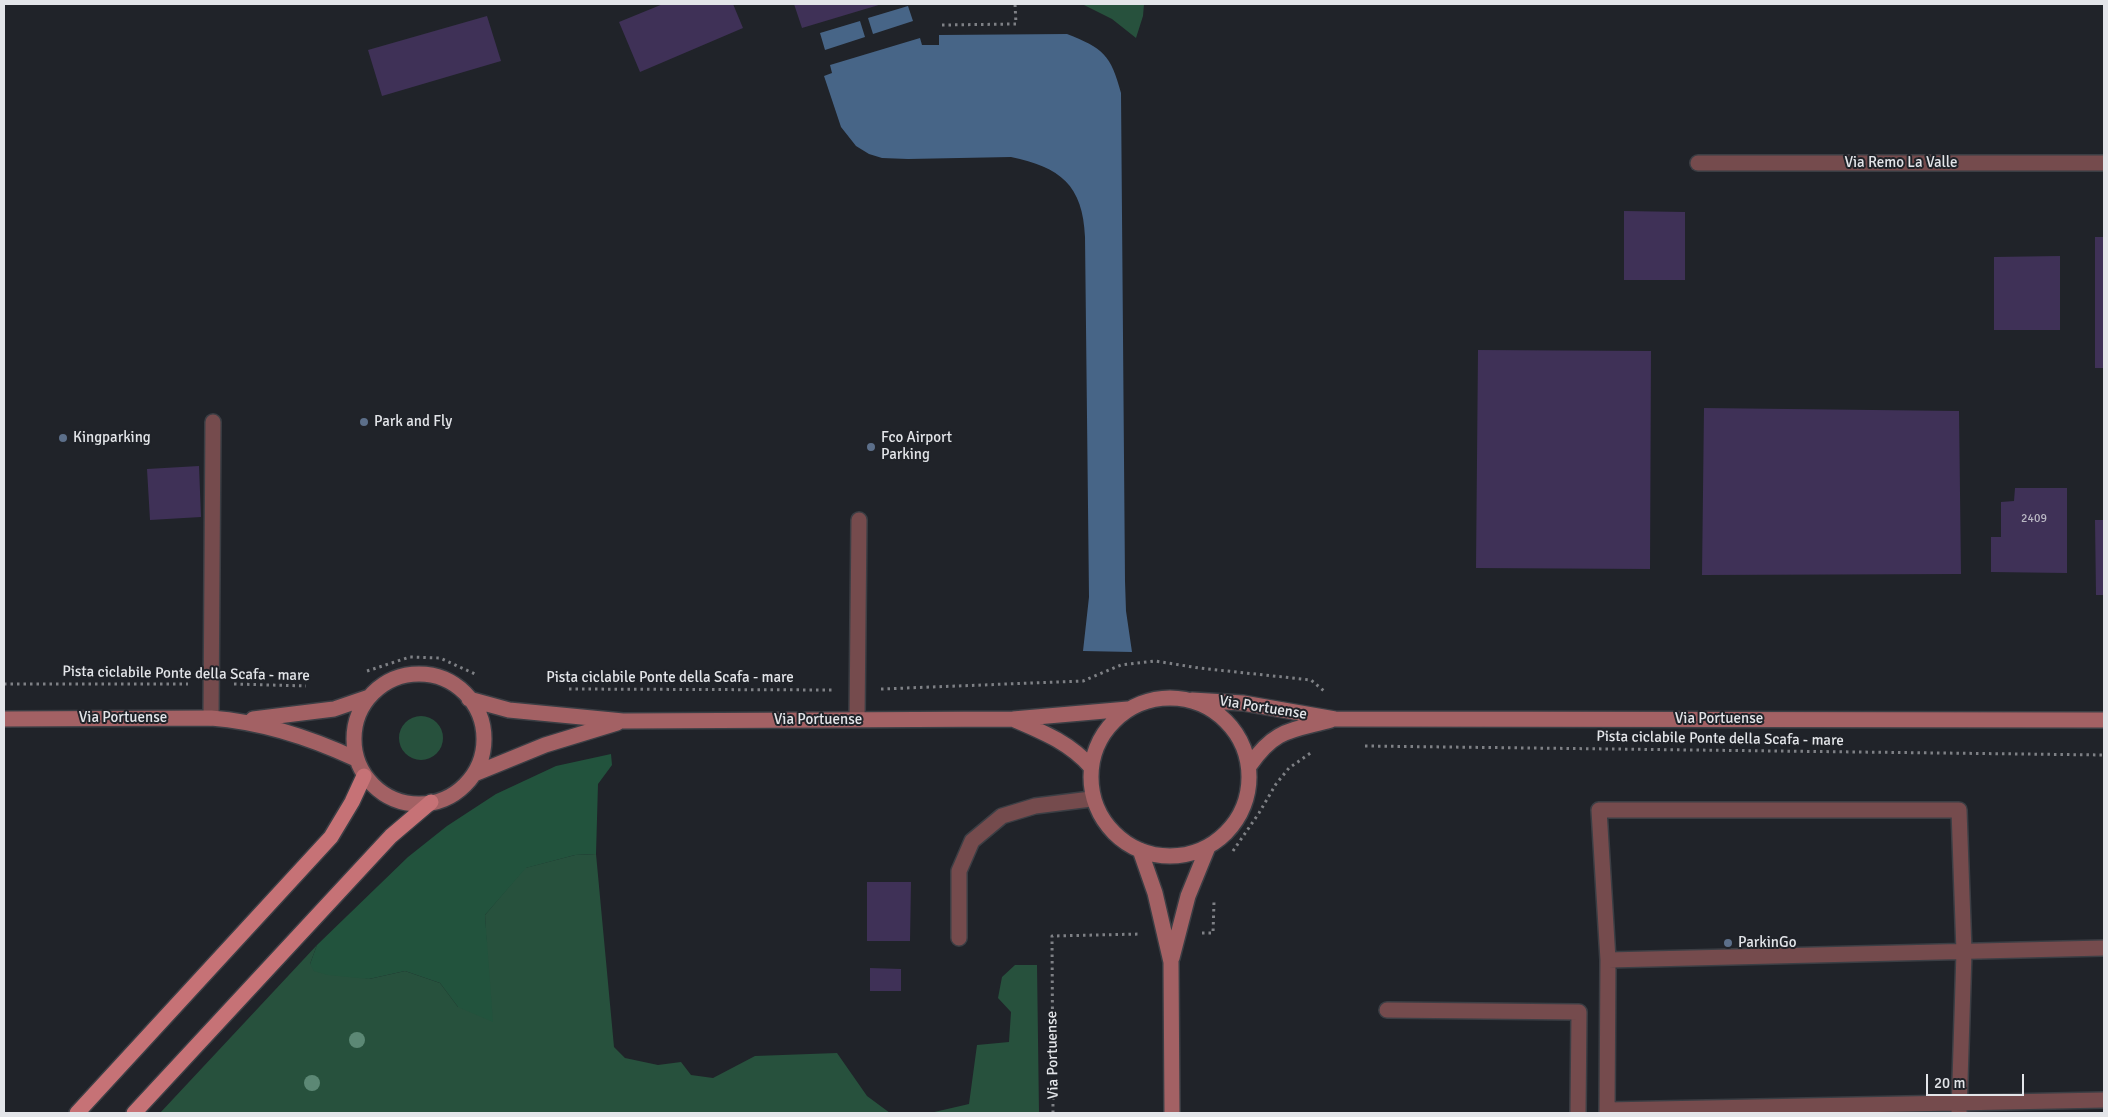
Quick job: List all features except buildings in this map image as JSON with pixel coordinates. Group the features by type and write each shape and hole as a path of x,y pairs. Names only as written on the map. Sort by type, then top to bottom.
{"main road":[{"path":"77,1113 331,837 352,802 364,776"},
{"path":"134,1113 391,836 431,802"}],"street":[{"name":"Via Remo La Valle","path":"1698,163 2104,163"},
{"path":"211,718 213,422"},
{"path":"857,719 859,520"},
{"path":"408,675 431,676 452,684 469,699 478,712 483,728 484,743 481,759 474,774 458,790 441,800 413,803 397,800 385,795 364,776 356,759 354,743 355,726 360,711 369,697 387,682 408,675"},
{"name":"Via Portuense","path":"242,720 334,709 369,697"},
{"path":"1159,698 1192,700 1213,709 1230,724 1243,743 1250,765 1250,790 1242,813 1228,833 1208,847 1184,855 1160,856 1140,850 1122,840 1107,825 1091,799 1091,766 1098,744 1110,724 1128,709 1159,698"},
{"name":"Via Portuense","path":"469,699 509,710 623,721 1013,720 1128,709"},
{"name":"Via Portuense","path":"1192,700 1243,703 1334,719 2104,720"},
{"name":"Via Portuense","path":"4,719 211,718 242,720 283,730 326,744 356,759"},
{"name":"Via Portuense","path":"1250,765 1263,747 1280,734 1334,719"},
{"name":"Via Portuense","path":"1013,720 1048,734 1078,752 1091,766"},
{"name":"Via Portuense","path":"474,774 545,745 623,721"},
{"path":"959,938 960,871 972,841 1002,816 1035,806 1091,799"},
{"path":"1959,1108 1964,952 1959,810 1599,810 1608,960 1607,1112 1959,1108 2104,1100"},
{"path":"1171,962 1188,896 1208,847"},
{"path":"1140,850 1155,893 1171,962 1172,1113"},
{"path":"1608,960 2104,948"},
{"path":"1386,1010 1579,1012 1578,1113"}],"path":[{"path":"942,25 1016,24 1016,4"},
{"path":"365,672 410,657 440,658 480,676"},
{"name":"Pista ciclabile Ponte della Scafa - mare","path":"564,689 857,690 1084,681 1121,665 1155,661 1198,668 1311,680 1329,695"},
{"name":"Pista ciclabile Ponte della Scafa - mare","path":"4,684 307,686"},
{"name":"Pista ciclabile Ponte della Scafa - mare","path":"1355,746 2104,755"},
{"path":"1227,858 1289,768 1318,748"},
{"path":"1196,933 1213,933 1215,898"},
{"name":"Via Portuense","path":"1054,1113 1052,936 1141,934"}],"green space":[{"path":"1082,4 1144,4 1143,16 1136,38 1112,19"},
{"path":"421,716 433,720 439,726 443,738 439,750 433,756 421,760 409,756 403,750 399,738 403,726 409,720"},
{"path":"611,754 612,765 598,784 596,854 575,855 526,868 485,915 493,1022 458,1007 440,983 405,971 369,979 328,975 314,971 310,964 317,945 408,857 447,826 496,794 556,766"},
{"path":"596,854 614,1047 625,1058 658,1065 681,1062 691,1075 713,1078 755,1056 837,1053 867,1096 890,1113 160,1113 317,945 310,964 369,979 405,971 440,983 458,1007 487,954 485,915 525,868 575,855"},
{"path":"1015,965 1037,965 1039,1113 930,1113 969,1104 977,1045 1009,1042 1011,1012 998,998 1002,977"}],"water":[{"path":"908,6 913,21 873,34 868,18"},
{"path":"860,21 865,37 825,50 820,33"},
{"path":"1067,34 1089,44 1104,54 1113,70 1121,93 1125,581 1126,611 1132,652 1083,651 1089,597 1085,237 1083,219 1074,191 1066,181 1043,166 1011,157 908,159 882,158 869,154 856,146 841,127 824,76 832,73 830,65 920,38 922,45 939,45 939,35"}],"place":[{"name":"Park and Fly","path":"364,422"},
{"name":"Kingparking","path":"63,438"},
{"name":"Fco Airport Parking","path":"871,447"},
{"name":"ParkinGo","path":"1728,943"}]}
